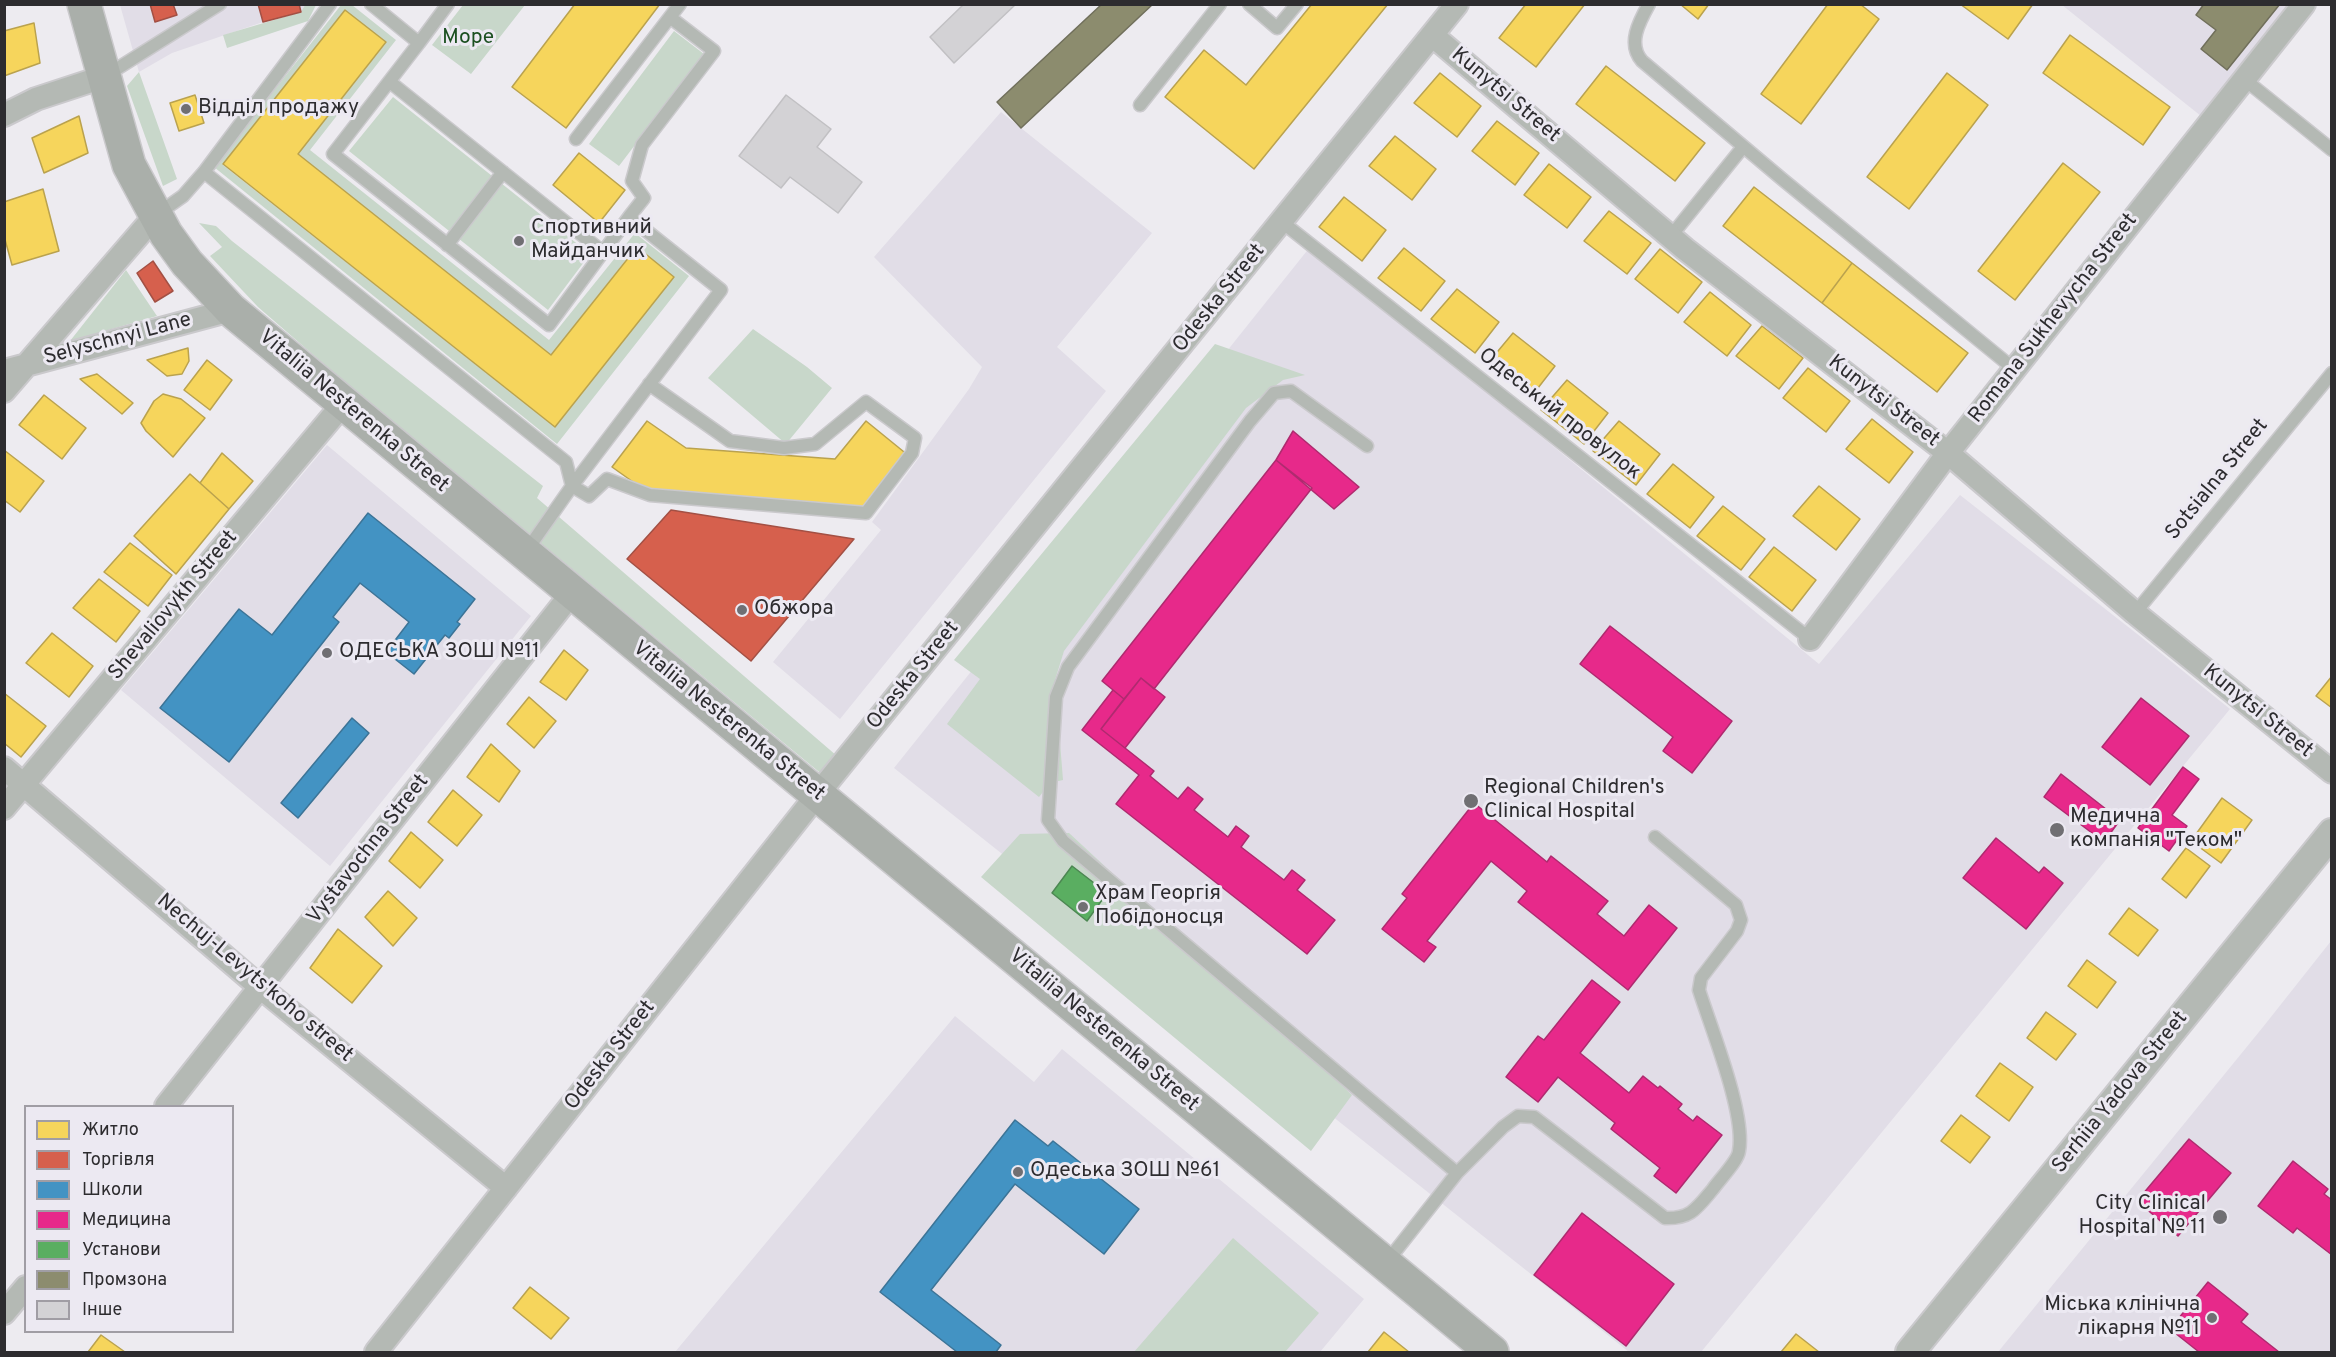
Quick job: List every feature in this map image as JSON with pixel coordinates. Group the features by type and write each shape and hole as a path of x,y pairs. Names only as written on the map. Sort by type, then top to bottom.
{"main road":[{"name":"Vitaliia Nesterenka Street","path":"84,4 129,165 155,216 187,263 231,310 1492,1353"}],"street":[{"name":"Odeska Street","path":"376,1353 818,795 1457,4"},
{"name":"Romana Sukhevycha Street","path":"1810,639 1948,453 2304,4"},
{"name":"Kunytsi Street","path":"1432,35 1671,236 1948,453 2135,612 2331,772"},
{"path":"4,115 36,99 104,77"},
{"path":"4,391 15,368 155,216"},
{"name":"Selyschnyi Lane","path":"15,368 231,310"},
{"name":"Shevaliovykh Street","path":"4,808 343,404"},
{"name":"Vystavochna Street","path":"168,1105 572,593"},
{"name":"Nechuj-Levyts'koho street","path":"4,768 260,987 506,1188"},
{"name":"Serhiia Yadova Street","path":"1910,1353 2331,833"},
{"path":"4,1313 24,1289"}],"lane":[{"path":"104,77 220,4"},
{"path":"155,216 183,196 204,171 330,4"},
{"path":"370,4 419,43"},
{"path":"448,4 333,154 549,325 644,198 632,181 642,145 714,51 670,18"},
{"path":"576,139 680,4"},
{"path":"1140,105 1220,4"},
{"path":"1249,4 1277,28 1297,4"},
{"path":"1649,4 1634,37 1636,55 1743,147 2014,369"},
{"path":"2244,79 2331,150"},
{"path":"390,82 603,252"},
{"path":"1671,236 1743,147"},
{"path":"204,171 566,462 572,486 589,496 607,479 650,495 866,513 912,453 915,438 866,402 815,444 784,448 730,441 650,384"},
{"path":"447,245 503,172"},
{"path":"524,554 572,486 721,290 629,218"},
{"name":"Одеський провулок","path":"1282,222 1810,639"},
{"name":"Sotsialna Street","path":"2135,612 2331,373"},
{"path":"1367,446 1291,391 1274,393 1250,421 1068,667 1056,697 1048,820 1063,841 1457,1173"},
{"path":"1385,1264 1457,1173 1503,1127 1518,1116 1534,1117 1665,1218 1682,1218 1698,1208 1739,1154 1740,1138 1734,1099 1699,990 1701,978 1737,931 1741,920 1736,905 1655,837"}],"shaded area":[{"path":"120,5 305,5 301,12 263,22 172,53 139,72"},
{"path":"2062,5 2298,5 2206,120"},
{"path":"1001,112 1152,233 1057,347 1106,391 840,719 773,662 881,530 872,522 969,389 982,367 874,257"},
{"name":"Regional Children's Clinical Hospital","path":"1310,247 1819,664 1960,495 2230,709 1701,1352 1629,1352 894,768"},
{"name":"ОДЕСЬКА ЗОШ №11","path":"327,445 531,616 330,866 121,690"},
{"name":"City Clinical Hospital № 11","path":"2331,941 2331,1352 1998,1352 2263,1027"},
{"name":"Одеська ЗОШ №61","path":"955,1016 1034,1082 1062,1049 1364,1299 1320,1352 675,1352"}],"green space":[{"path":"305,5 316,5 308,21 227,48 223,35 301,12"},
{"path":"341,5 352,5 396,40 310,150 549,340 635,233 689,276 557,444 214,167","holes":["345,10 386,43 298,154 551,355 636,247 674,277 555,427 223,165"]},
{"name":"Море","path":"463,5 525,5 471,74 432,45"},
{"path":"674,31 704,54 619,166 589,144"},
{"path":"139,72 177,179 163,186 127,86"},
{"path":"393,97 590,254 548,310 349,151"},
{"path":"199,223 216,226 543,486 537,498 844,762 824,776 347,384 258,307 210,256 222,247"},
{"path":"126,270 157,316 70,341"},
{"path":"753,329 807,367 832,388 786,444 708,378"},
{"path":"1215,344 1305,375 1283,380 1246,408 1064,651 1055,680 1063,780 1050,783 1039,797 947,724 980,679 954,660"},
{"path":"1069,833 1352,1095 1311,1151 981,877 1020,834"},
{"path":"1233,1238 1319,1313 1285,1352 1134,1352"}],"building: Житло":[{"path":"575,4 660,4 566,128 512,87"},
{"path":"1312,4 1388,4 1254,169 1165,97 1204,50 1246,85"},
{"path":"1526,4 1585,4 1536,67 1499,38"},
{"path":"1680,4 1709,4 1698,19"},
{"path":"1828,4 1860,4 1879,19 1801,124 1761,94"},
{"path":"1960,4 2033,4 2008,39"},
{"path":"345,10 386,42 298,154 551,355 637,247 674,277 555,427 223,164"},
{"path":"34,23 40,63 4,76 4,31"},
{"path":"2070,35 2170,107 2143,145 2043,73"},
{"path":"1606,66 1705,143 1675,181 1576,104"},
{"path":"1440,73 1481,106 1457,137 1414,103"},
{"path":"1947,73 1988,105 1909,209 1867,177"},
{"name":"Відділ продажу","path":"195,95 204,123 179,131 170,103"},
{"path":"79,116 88,153 44,173 32,138"},
{"path":"1497,121 1539,153 1515,185 1472,151"},
{"path":"1395,136 1436,169 1412,200 1369,166"},
{"path":"579,153 625,190 599,223 553,185"},
{"path":"2063,163 2100,192 2015,300 1978,271"},
{"path":"1549,164 1591,197 1567,228 1524,195"},
{"path":"1754,187 1852,263 1822,303 1723,226"},
{"path":"43,189 59,251 12,265 4,236 4,202"},
{"path":"1344,197 1386,230 1362,261 1319,227"},
{"path":"1609,211 1651,243 1627,274 1584,241"},
{"path":"1404,248 1445,281 1421,311 1378,278"},
{"path":"1660,249 1702,282 1678,313 1635,279"},
{"path":"1852,263 1968,353 1937,392 1822,303"},
{"path":"1457,289 1499,322 1475,353 1431,319"},
{"path":"1710,292 1751,325 1727,356 1684,322"},
{"path":"1762,326 1803,358 1779,389 1736,356"},
{"path":"1513,333 1555,366 1531,397 1488,363"},
{"path":"188,348 189,361 182,374 167,376 147,360"},
{"path":"207,360 232,380 210,410 184,390"},
{"path":"1808,368 1850,401 1826,432 1783,398"},
{"path":"97,374 133,403 122,414 80,379"},
{"path":"1567,380 1608,413 1584,444 1541,410"},
{"path":"163,394 181,399 205,418 173,457 146,431 141,423 154,401"},
{"path":"44,395 86,428 62,459 19,425"},
{"path":"1872,419 1913,452 1889,483 1846,449"},
{"path":"647,421 686,448 835,459 866,421 909,456 864,513 650,494 612,467"},
{"path":"1619,421 1660,454 1636,485 1593,451"},
{"path":"4,450 44,481 20,512 4,500"},
{"path":"222,453 253,481 229,509 200,483"},
{"path":"1673,464 1714,497 1690,528 1647,494"},
{"path":"190,474 229,509 176,574 134,536"},
{"path":"1819,486 1860,519 1836,550 1793,516"},
{"path":"1723,506 1765,539 1741,570 1697,536"},
{"path":"130,543 172,575 148,606 104,572"},
{"path":"1774,547 1816,580 1792,611 1749,577"},
{"path":"99,579 140,611 116,642 73,608"},
{"path":"52,633 93,666 69,697 26,663"},
{"path":"564,650 588,670 566,700 540,682"},
{"path":"2332,676 2332,708 2316,696"},
{"path":"4,693 46,726 21,757 4,743"},
{"path":"529,697 556,721 534,748 507,724"},
{"path":"491,744 520,771 499,802 467,777"},
{"path":"453,790 482,815 457,846 428,822"},
{"path":"2222,798 2252,820 2221,863 2191,841"},
{"path":"411,832 443,860 420,888 389,861"},
{"path":"2186,848 2210,866 2186,898 2162,879"},
{"path":"388,891 417,918 393,946 365,917"},
{"path":"2129,908 2158,930 2138,956 2109,934"},
{"path":"338,929 382,966 352,1003 310,968"},
{"path":"2087,960 2116,982 2097,1008 2068,986"},
{"path":"2046,1012 2076,1034 2056,1060 2027,1038"},
{"path":"2000,1063 2033,1087 2009,1121 1976,1096"},
{"path":"1961,1115 1990,1137 1970,1163 1941,1141"},
{"path":"530,1287 569,1318 551,1339 513,1308"},
{"path":"1384,1332 1409,1352 1368,1352"},
{"path":"1796,1334 1819,1352 1781,1352"},
{"path":"101,1335 125,1352 88,1352"}],"building: Торгівля":[{"path":"150,4 173,4 177,15 155,22"},
{"path":"258,4 299,4 301,12 263,22"},
{"path":"153,261 173,291 155,302 137,273"},
{"name":"Обжора","path":"671,510 854,539 751,661 627,559"}],"building: Школи":[{"path":"368,513 475,599 457,622 460,624 449,638 445,635 414,674 386,652 409,622 360,583 333,617 339,622 229,762 160,708 239,609 272,635"},
{"path":"352,718 369,733 298,818 281,803"},
{"path":"1015,1120 1048,1146 1053,1141 1139,1209 1104,1254 1015,1184 931,1290 1001,1345 996,1352 957,1352 880,1292"}],"building: Медицина":[{"path":"1293,431 1359,487 1334,509 1276,460"},
{"path":"1276,460 1312,488 1154,689 1141,678 1124,699 1102,681"},
{"path":"1610,626 1732,721 1692,773 1663,751 1673,737 1580,664"},
{"path":"1141,678 1165,697 1125,748 1101,729"},
{"path":"1113,690 1124,699 1101,729 1154,771 1150,776 1178,799 1188,787 1203,799 1194,810 1228,837 1236,826 1249,836 1241,847 1284,880 1292,870 1305,880 1297,890 1335,920 1307,954 1116,804 1139,775 1082,730"},
{"path":"2141,698 2189,736 2150,785 2102,747"},
{"path":"2183,767 2199,779 2172,815 2187,826 2169,851 2138,828"},
{"path":"2061,774 2120,820 2104,842 2044,797"},
{"path":"1474,803 1547,862 1551,856 1608,901 1597,914 1624,936 1649,905 1677,928 1628,990 1518,902 1527,891 1491,861 1427,941 1436,947 1424,962 1382,929 1407,898 1402,894"},
{"path":"1996,838 2039,873 2044,867 2063,883 2026,929 1963,878"},
{"path":"1592,980 1620,1002 1580,1053 1629,1093 1643,1076 1682,1104 1678,1109 1693,1121 1697,1116 1722,1135 1676,1193 1654,1176 1660,1168 1611,1129 1615,1123 1558,1077 1538,1102 1506,1077 1538,1036 1544,1040"},
{"path":"2189,1139 2231,1173 2178,1236 2137,1201"},
{"path":"2293,1161 2328,1189 2324,1194 2332,1200 2332,1255 2297,1228 2293,1233 2258,1206"},
{"path":"1582,1213 1674,1284 1626,1346 1534,1275"},
{"name":"Міська клінічна лікарня №11","path":"2208,1282 2248,1314 2241,1322 2279,1352 2199,1352 2170,1329"}],"building: Установи":[{"name":"Храм Георгія Побідоносця","path":"1072,866 1107,893 1087,921 1052,893"}],"building: Промзона":[{"path":"1102,4 1153,4 1021,128 997,102"},
{"path":"2204,4 2280,4 2227,70 2201,49 2216,30 2196,15"}],"building: Інше":[{"path":"964,4 1016,4 954,63 930,37"},
{"path":"786,95 831,129 817,147 862,182 838,213 790,177 781,188 739,156"}],"place":[{"name":"Відділ продажу","path":"186,109"},
{"name":"Спортивний Майданчик","path":"519,241"},
{"name":"Обжора","path":"742,610"},
{"name":"ОДЕСЬКА ЗОШ №11","path":"327,653"},
{"name":"Regional Children's Clinical Hospital","path":"1471,801"},
{"name":"Медична компанія \"Теком\"","path":"2057,830"},
{"name":"Храм Георгія Побідоносця","path":"1083,907"},
{"name":"Одеська ЗОШ №61","path":"1018,1172"},
{"name":"City Clinical Hospital № 11","path":"2220,1217"},
{"name":"Міська клінічна лікарня №11","path":"2212,1318"}]}
